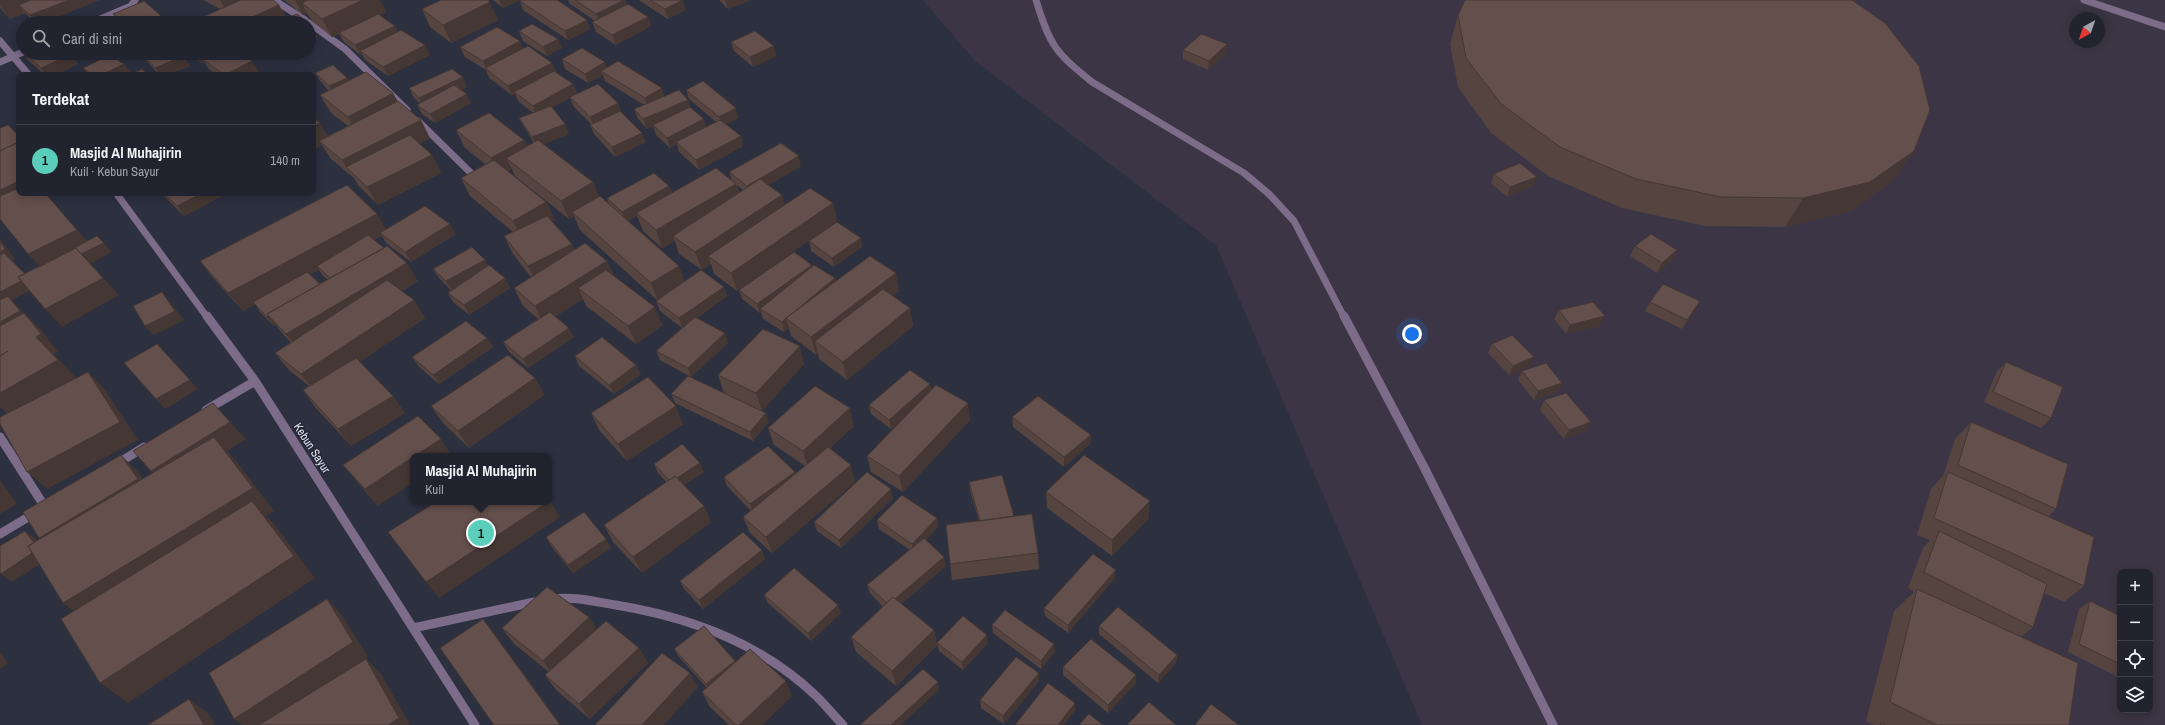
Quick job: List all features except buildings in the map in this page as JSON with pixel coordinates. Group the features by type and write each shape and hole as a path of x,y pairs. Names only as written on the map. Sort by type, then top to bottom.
{"street":[{"path":"107,16 131,6 135,0"},
{"path":"274,0 298,16"},
{"path":"1036,0 1046,33 1055,50 1070,64 1092,82 1244,173 1269,194 1294,221 1424,467 1553,725"},
{"path":"2084,0 2165,27"},
{"path":"316,28 345,49 474,176"},
{"path":"0,41 16,59"},
{"path":"0,62 14,56"},
{"path":"17,60 27,72"},
{"name":"Kebun Sayur","path":"118,196 255,381 475,725"},
{"path":"200,414 255,381"},
{"path":"0,437 48,505 0,534"},
{"path":"106,471 153,442"},
{"path":"413,628 556,598 638,608 693,622 741,642 810,690 843,725"}],"shaded area":[{"path":"923,0 2165,0 2165,725 1422,725 1216,245 975,61"}],"place":[{"name":"Masjid Al Muhajirin","path":"481,533"}]}
